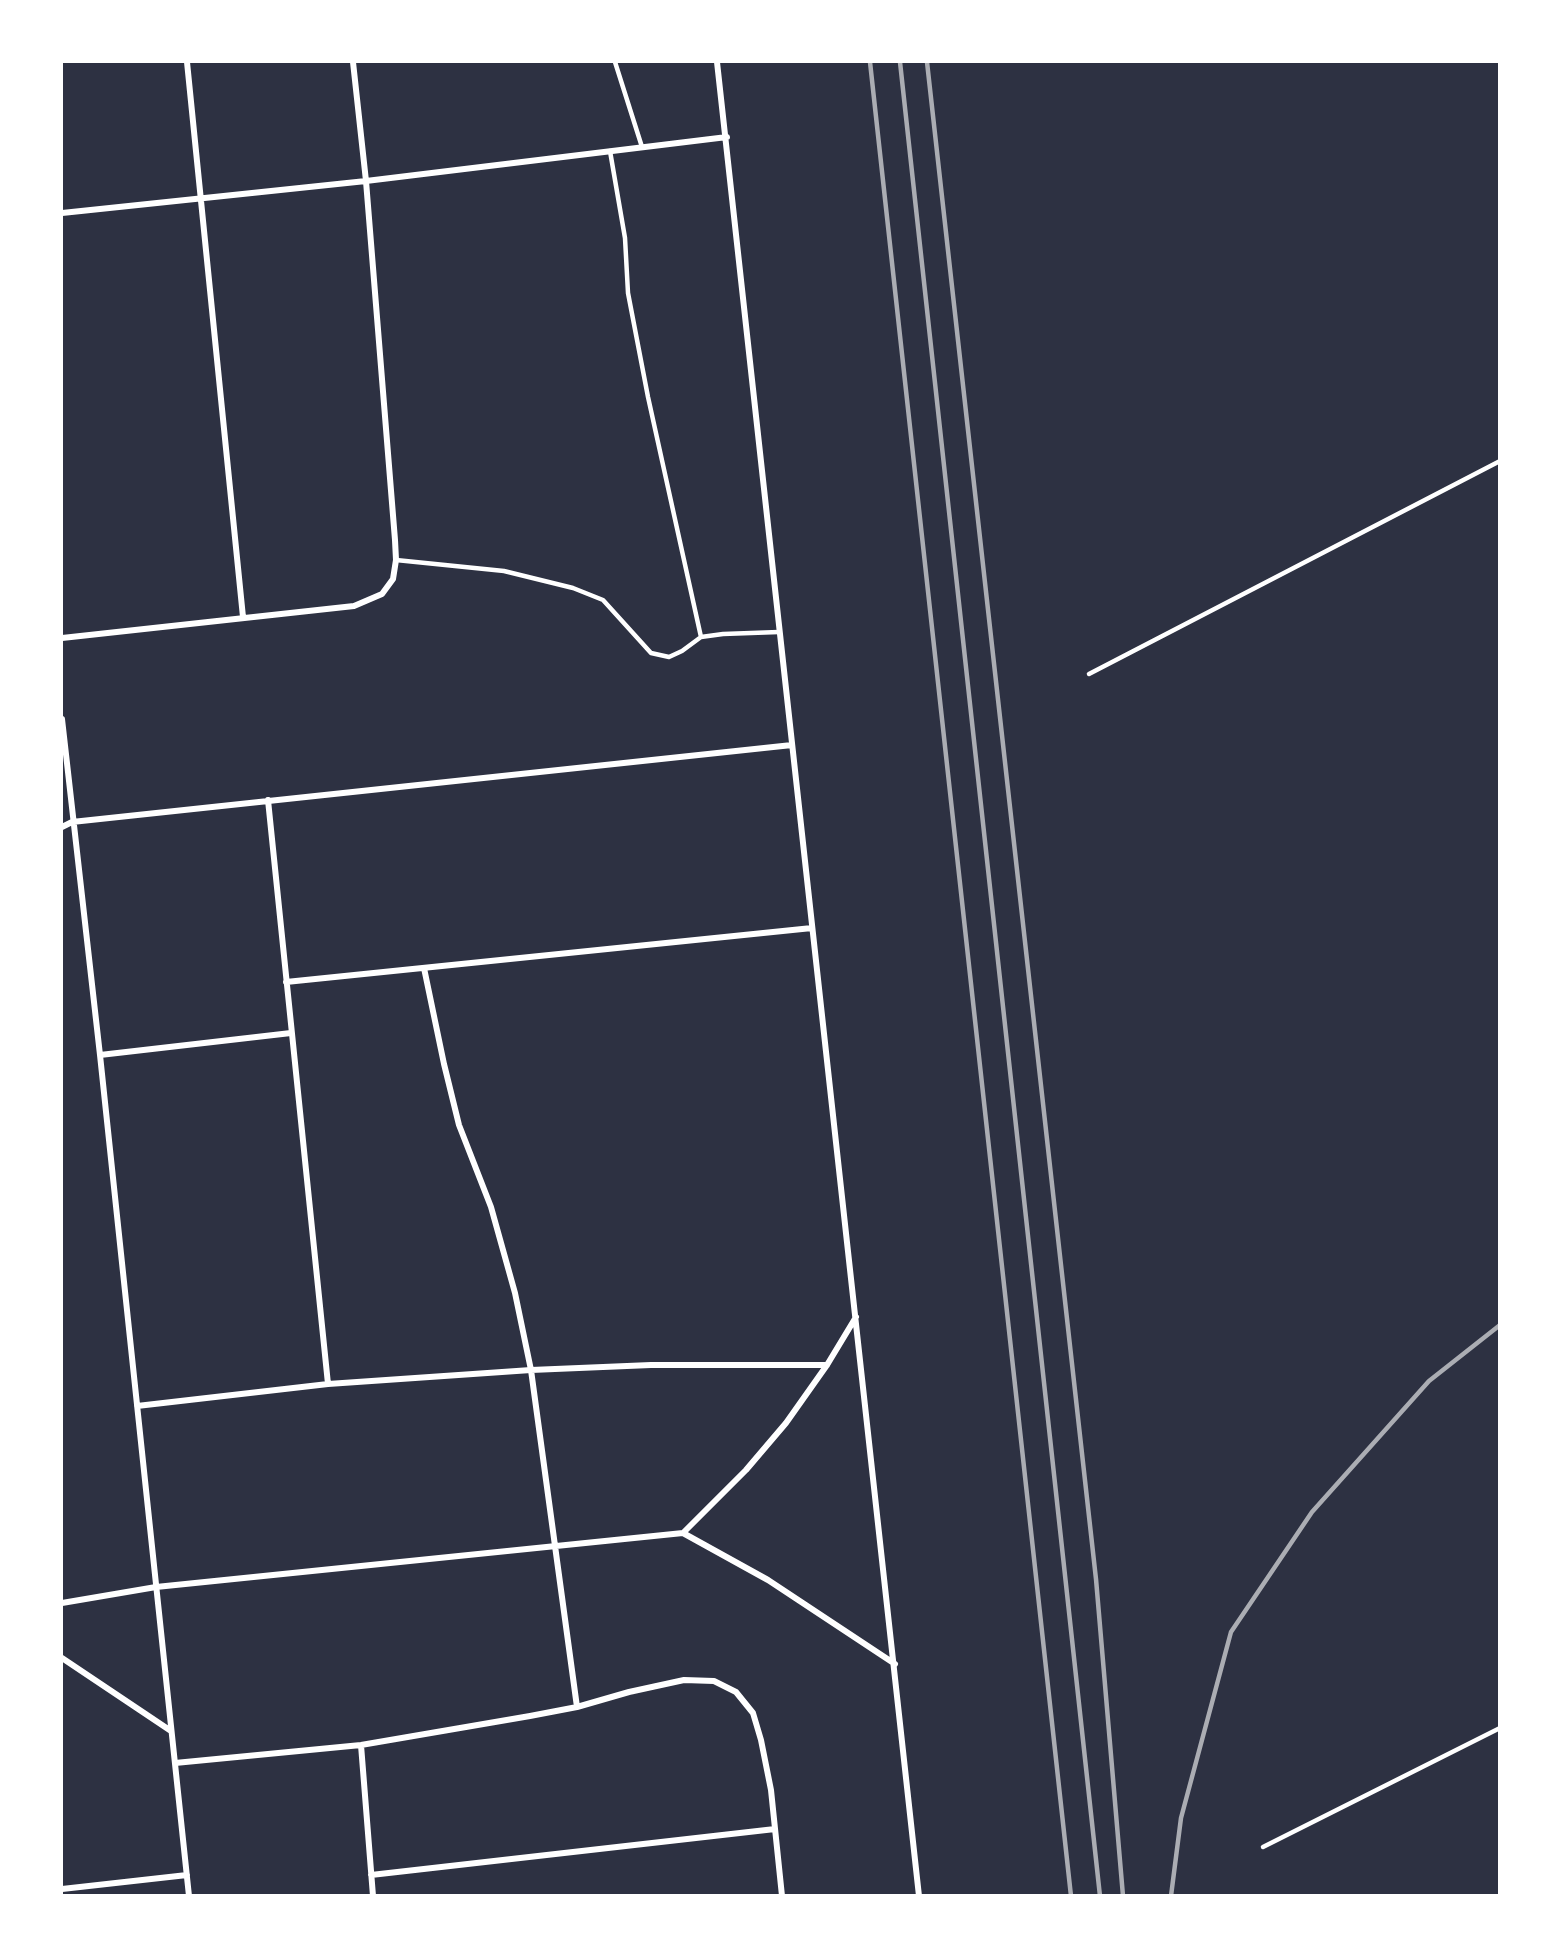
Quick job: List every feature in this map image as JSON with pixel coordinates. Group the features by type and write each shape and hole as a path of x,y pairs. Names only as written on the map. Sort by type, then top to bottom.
{"street":[{"path":"187,62 243,617"},
{"path":"62,639 354,606 382,594 393,579 396,560 366,181 353,62"},
{"path":"717,62 919,1896"},
{"path":"62,213 201,200 727,137"},
{"path":"62,719 189,1896"},
{"path":"62,827 72,822 792,744"},
{"path":"268,800 328,1384"},
{"path":"286,982 812,928"},
{"path":"424,968 459,1125 492,1207 515,1293 531,1370 577,1707"},
{"path":"100,1055 291,1033"},
{"path":"683,1533 746,1470 786,1424 827,1365 856,1317"},
{"path":"137,1406 328,1384 531,1370 651,1365 827,1365"},
{"path":"62,1603 156,1587 683,1533 768,1580 895,1664"},
{"path":"62,1658 171,1731"},
{"path":"175,1763 361,1745 577,1707 629,1692 684,1680 714,1681 736,1692 753,1713 771,1790 782,1896"},
{"path":"361,1745 373,1896"},
{"path":"372,1875 775,1829"},
{"path":"62,1889 186,1875"}],"lane":[{"path":"615,62 642,147"},
{"path":"610,152 625,238 628,293 648,397 701,637"},
{"path":"1089,674 1500,461"},
{"path":"396,560 504,570 573,588 603,600 651,653 669,657 682,651 701,637 779,632"},
{"path":"1263,1847 1500,1728"}],"railway":[{"path":"870,62 1071,1896"},
{"path":"900,62 1100,1896"},
{"path":"927,62 1096,1579 1123,1896"},
{"path":"1171,1896 1181,1818 1231,1632 1312,1512 1429,1381 1500,1325"}]}
